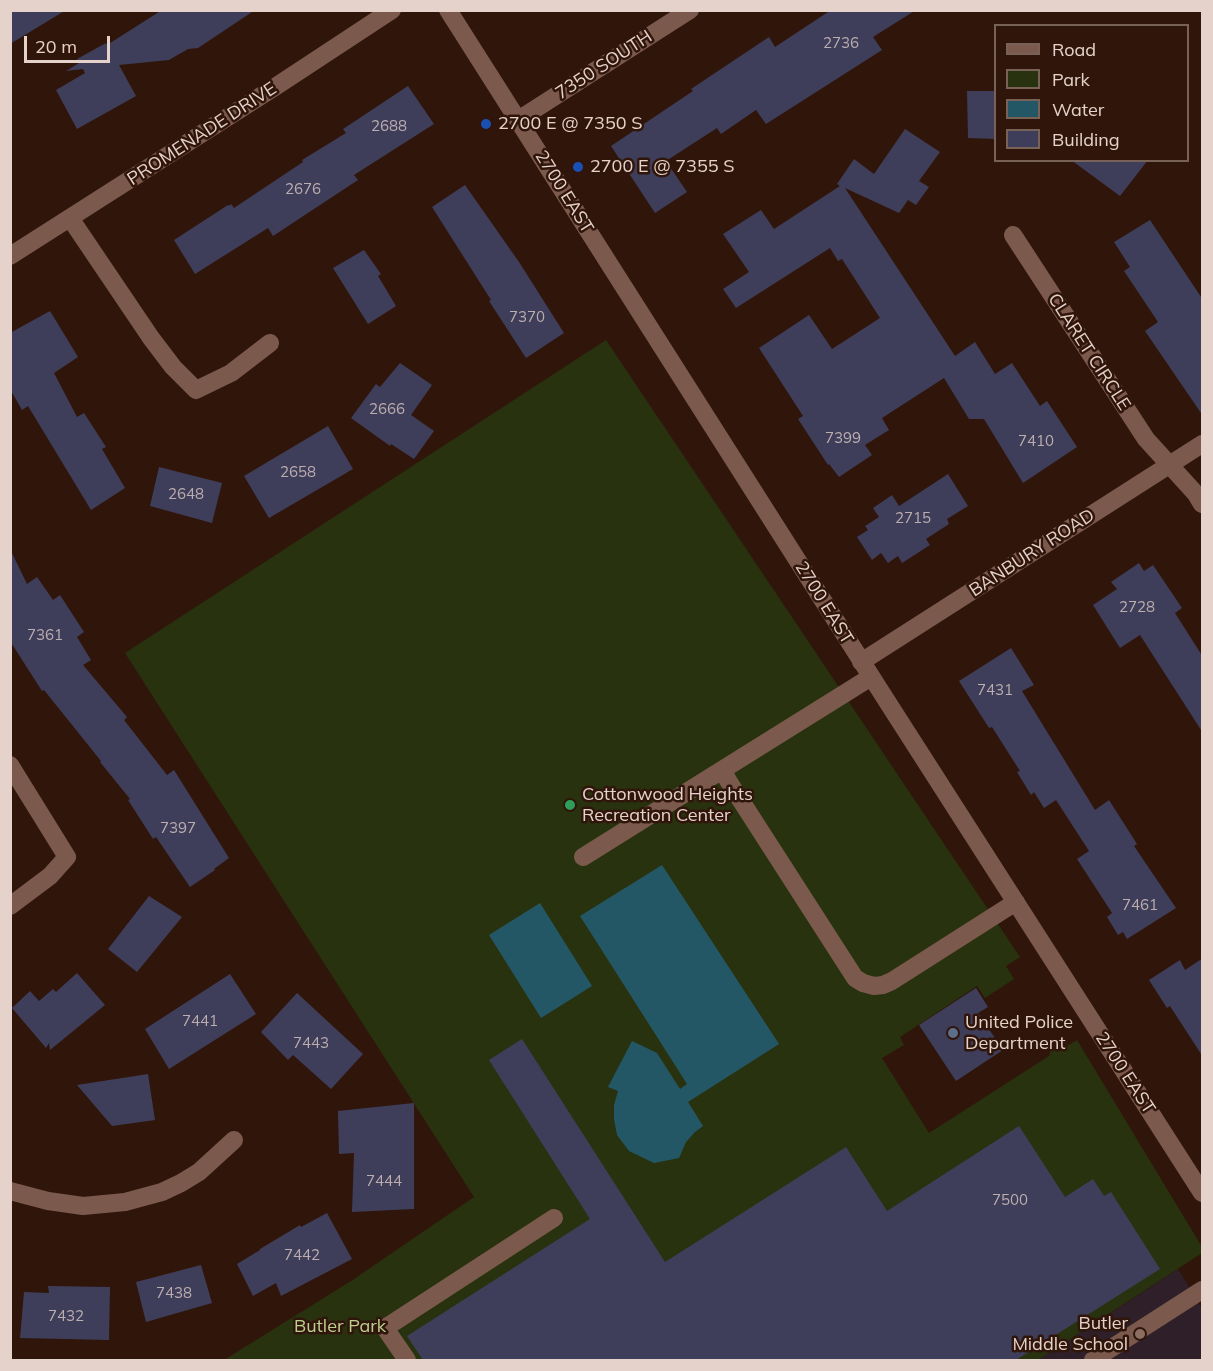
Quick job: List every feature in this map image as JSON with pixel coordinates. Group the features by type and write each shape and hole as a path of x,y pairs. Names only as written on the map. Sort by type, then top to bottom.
{"street":[{"name":"PROMENADE DRIVE","path":"10,256 392,10"},
{"name":"2700 EAST","path":"448,10 861,662 1203,1194"},
{"name":"7350 SOUTH","path":"518,120 690,10"},
{"path":"70,218 151,338 173,367 196,390 231,373 270,343"},
{"name":"CLARET CIRCLE","path":"1012,235 1146,439 1203,504"},
{"name":"BANBURY ROAD","path":"861,662 1203,444"},
{"path":"583,857 872,677"},
{"path":"10,765 67,857 50,876 10,906"},
{"path":"722,770 855,978 862,983 874,986 892,981 1016,902"},
{"path":"10,1191 48,1202 83,1206 125,1202 162,1192 181,1183 199,1172 234,1140"},
{"path":"407,1360 385,1328 554,1218"},
{"path":"1093,1360 1203,1290"}],"shaded area":[{"name":"Butler Middle School","path":"1178,1269 1202,1308 1202,1360 1038,1360"}],"green space":[{"name":"Cottonwood Heights Recreation Center","path":"606,340 1020,957 1006,966 1014,979 985,998 977,986 900,1037 904,1045 882,1058 929,1133 1049,1056 1053,1042 1059,1051 1077,1040 1202,1247 1202,1253 1038,1360 224,1360 351,1281 474,1197 125,653"}],"water":[{"path":"662,865 779,1044 688,1102 703,1126 686,1142 679,1158 654,1163 629,1151 617,1135 614,1105 618,1091 608,1087 632,1041 657,1053 680,1089 687,1084 580,916"},
{"path":"540,903 592,986 541,1018 489,935"}],"building":[{"path":"10,10 66,10 10,44"},
{"path":"162,10 255,10 198,48 188,49 169,60 119,65 136,96 77,129 56,90 85,73 83,69 66,71 79,63 77,59 106,43 107,45"},
{"path":"831,10 916,10 873,37 882,50 766,124 756,110 721,134 717,128 666,161 687,192 655,213 611,146 769,37 775,47"},
{"path":"408,86 434,124 354,175 358,180 273,236 268,228 195,274 174,240 228,205 231,204 234,208 303,162 302,160 346,133 343,129"},
{"path":"967,91 994,91 994,139 968,138"},
{"path":"905,129 940,152 919,181 929,187 916,205 908,200 899,213 845,188 955,356 975,342 995,374 1012,363 1040,406 1047,401 1077,447 1023,483 984,419 969,419 944,378 882,418 889,430 865,445 872,455 839,477 828,465 798,419 803,416 759,348 809,315 832,349 880,318 842,259 838,261 830,248 736,308 723,289 749,272 723,234 761,210 774,229 840,186 837,184 854,159 874,174"},
{"path":"1074,162 1146,162 1120,196"},
{"path":"465,185 519,262 564,333 526,358 432,207"},
{"path":"1150,220 1203,300 1203,416 1145,331 1158,322 1124,271 1130,267 1114,242"},
{"path":"364,250 381,274 378,276 396,306 368,324 333,268"},
{"path":"50,311 78,357 54,373 77,417 84,413 106,447 102,449 125,488 91,510 28,406 22,410 10,389 10,333"},
{"path":"400,363 432,385 411,415 434,431 414,459 391,444 390,446 351,418 376,384 380,387"},
{"path":"328,426 353,469 269,518 244,476"},
{"path":"159,467 222,483 212,523 150,506"},
{"path":"948,474 968,506 947,519 949,524 926,539 930,545 902,563 898,556 888,563 881,553 872,560 857,537 868,530 865,526 879,517 873,508 892,495 899,506"},
{"path":"10,549 27,584 37,577 53,600 60,595 84,632 77,637 91,660 83,665 127,717 124,720 167,775 174,770 229,858 190,887 156,837 153,839 128,800 130,799 44,690 42,691 10,641"},
{"path":"1139,563 1144,571 1153,565 1182,608 1175,613 1203,657 1203,733 1140,635 1120,648 1093,605 1117,589 1111,582"},
{"path":"1011,648 1034,685 1022,691 1095,810 1109,800 1137,844 1134,846 1176,908 1127,939 1123,932 1118,935 1107,917 1112,913 1077,859 1089,851 1056,800 1044,808 1034,792 1031,795 1017,772 1020,771 959,681"},
{"path":"149,896 182,917 137,972 108,949"},
{"path":"1203,958 1203,1057 1170,1006 1167,1008 1149,980 1180,960 1185,970"},
{"path":"77,973 105,1005 50,1050 49,1043 46,1048 12,1008 30,991 39,1001 53,989 56,992"},
{"path":"230,974 256,1014 169,1069 145,1029"},
{"name":"United Police Department","path":"976,988 988,1007 978,1013 1003,1050 956,1081 919,1025"},
{"path":"297,993 363,1054 331,1089 293,1055 288,1060 261,1032"},
{"path":"522,1039 665,1262 846,1147 887,1211 1019,1126 1065,1197 1093,1179 1104,1196 1111,1192 1160,1269 1016,1360 423,1360 407,1336 590,1219 489,1060"},
{"path":"148,1074 155,1120 112,1126 77,1085"},
{"path":"414,1103 414,1209 352,1212 354,1153 339,1154 338,1111"},
{"path":"327,1213 352,1259 281,1296 276,1283 253,1296 237,1264 300,1225 301,1227"},
{"path":"201,1265 212,1303 146,1322 136,1282"},
{"path":"48,1286 110,1287 109,1340 20,1338 24,1292 49,1293"}],"place":[{"name":"2700 E @ 7350 S","path":"486,124"},
{"name":"2700 E @ 7355 S","path":"578,167"},
{"name":"Cottonwood Heights Recreation Center","path":"570,805"},
{"name":"United Police Department","path":"953,1033"},
{"name":"Butler Middle School","path":"1140,1334"}],"park label":[{"name":"Butler Park","path":"340,1327"}]}
